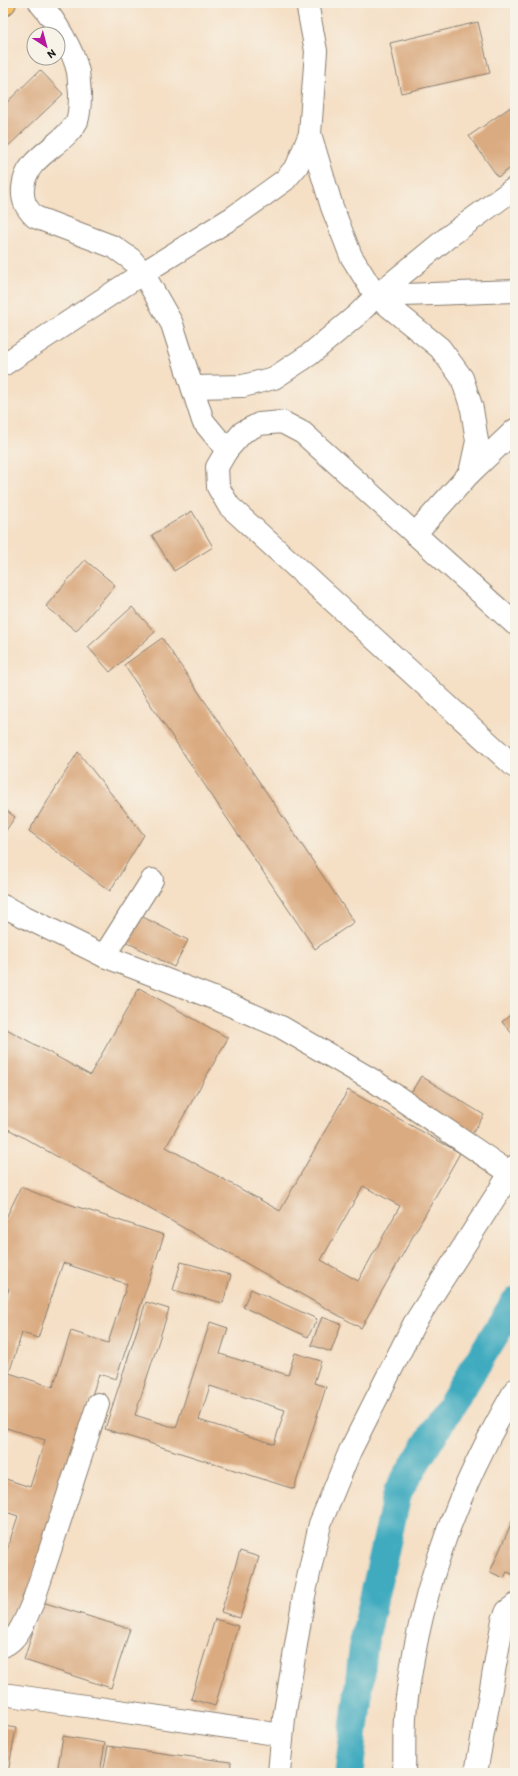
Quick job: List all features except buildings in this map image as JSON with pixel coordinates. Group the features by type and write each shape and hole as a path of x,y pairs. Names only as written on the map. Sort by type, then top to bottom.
{"street":[{"path":"3,365 143,273 235,216 285,180 297,166 310,134 316,51 307,3"},
{"path":"48,6 64,36 78,71 80,102 77,120 67,134 33,164 23,180 22,198 28,209 35,217 114,247 131,259 143,273 172,324 203,421 227,450"},
{"path":"310,134 332,207 350,256 376,296 440,348 462,378 472,409 477,442 470,473"},
{"path":"193,387 243,386 274,378 309,355 376,296 448,237 515,188"},
{"path":"376,296 515,291"},
{"path":"515,624 303,433 282,422 259,424 243,432 227,450 217,467 218,487 230,506 515,767"},
{"path":"415,534 470,473 515,430"},
{"path":"104,956 152,880"},
{"path":"3,906 104,956 216,998 281,1027 374,1081 512,1170 414,1324 350,1451 323,1517 304,1596 282,1735 279,1773"},
{"path":"404,1773 406,1698 424,1602 440,1550 465,1485 490,1434 515,1390"},
{"path":"3,1646 11,1643 21,1627 33,1602 98,1404"},
{"path":"476,1773 503,1620 507,1611 515,1606"},
{"path":"3,1694 282,1735"}],"waterway":[{"path":"349,1773 364,1642 398,1491 515,1302"}]}
